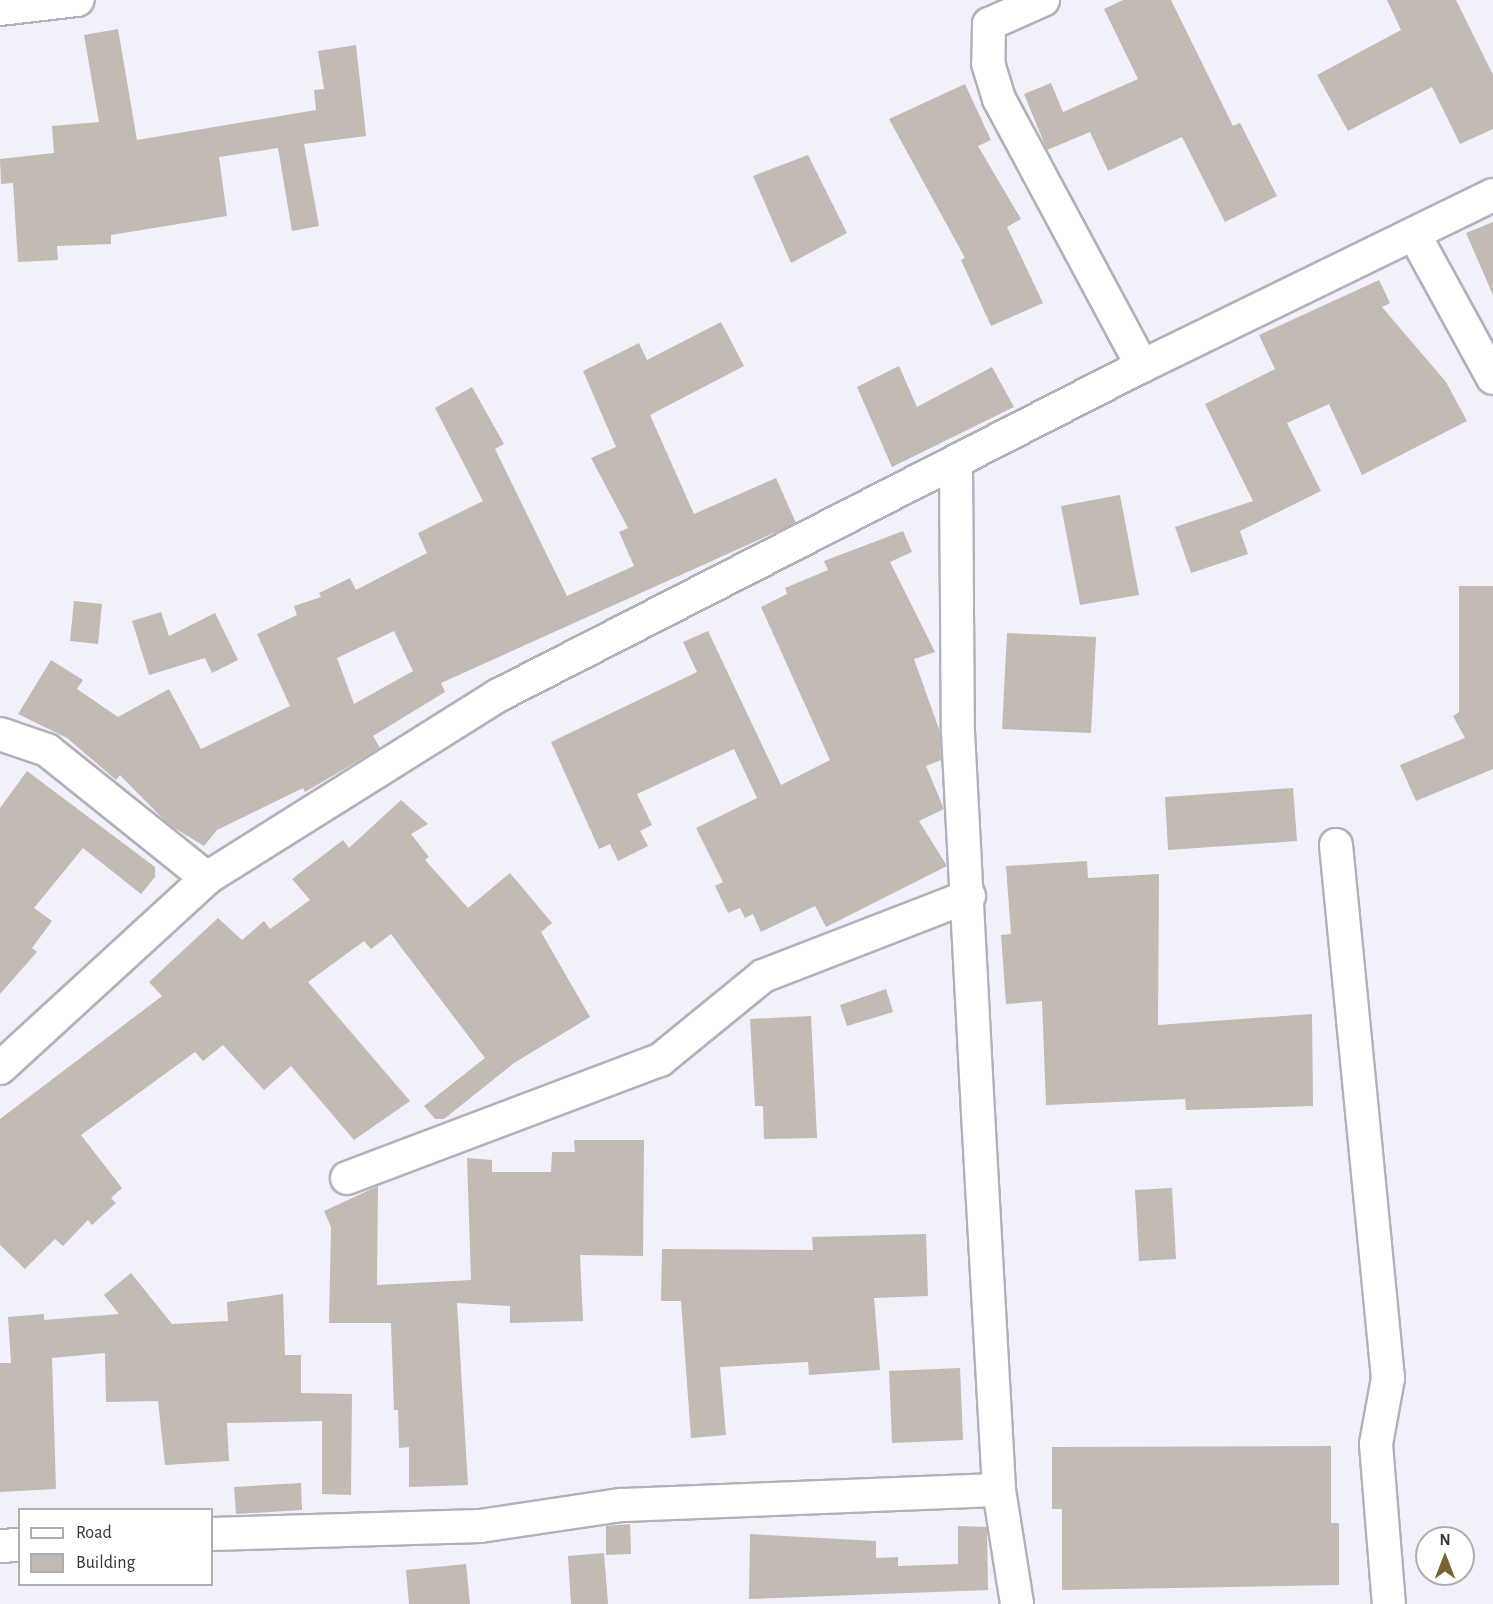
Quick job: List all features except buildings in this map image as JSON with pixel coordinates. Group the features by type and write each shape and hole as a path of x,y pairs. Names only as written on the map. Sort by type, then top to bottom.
{"street":[{"path":"0,9 76,0"},
{"path":"1043,0 989,24 988,63 999,99 1142,366"},
{"path":"0,1068 207,878 499,695 956,464 1142,366 1493,195"},
{"path":"1414,234 1493,378"},
{"path":"956,464 958,732 969,896 999,1490 1017,1604"},
{"path":"0,734 47,750 207,878"},
{"path":"1336,845 1388,1378 1376,1444 1389,1604"},
{"path":"347,1178 660,1060 763,976 969,896"},
{"path":"213,1534 480,1526 621,1505 999,1490"},
{"path":"0,1546 18,1545"}]}
